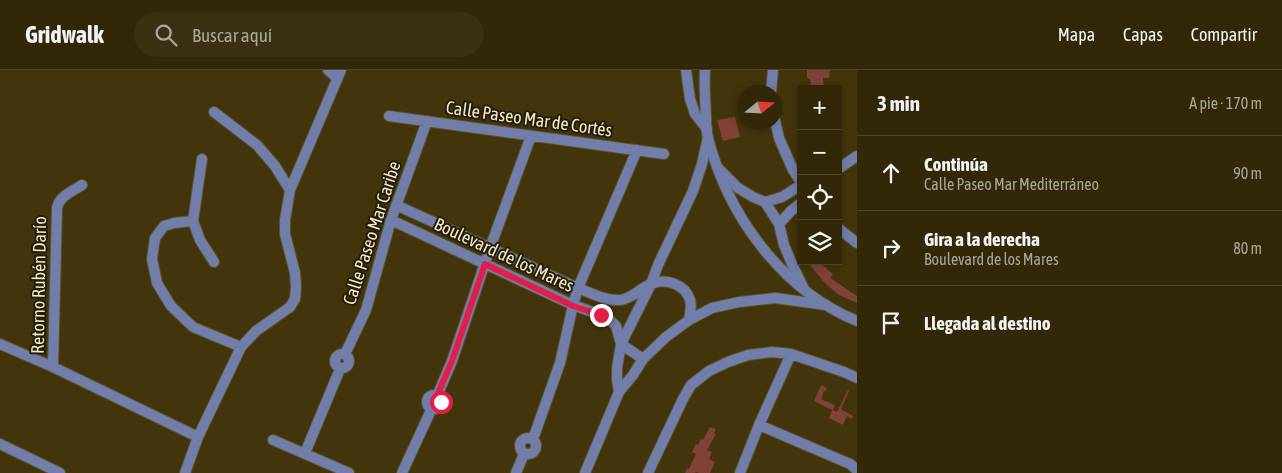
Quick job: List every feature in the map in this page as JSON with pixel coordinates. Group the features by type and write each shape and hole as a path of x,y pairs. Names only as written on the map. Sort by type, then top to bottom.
{"street":[{"path":"185,473 198,437 241,347 256,331 290,307 295,299 296,288 285,220 290,190 339,74 328,70"},
{"path":"686,70 690,99 695,114 707,133 718,168 729,194 750,231 777,265 806,292 857,322"},
{"path":"620,392 617,368 621,344 693,191 702,164 707,133 705,70"},
{"path":"772,85 773,70"},
{"path":"214,112 257,145 275,166 290,190"},
{"name":"Calle Paseo Mar de Cortés","path":"388,116 664,154"},
{"name":"Calle Paseo Mar Caribe","path":"305,453 340,369 346,368 350,364 350,358 345,354 366,310 391,220 427,121"},
{"path":"777,130 797,176"},
{"path":"402,473 432,408 437,408 441,405 441,400 437,396 452,361 490,248 531,136"},
{"path":"516,473 524,454 534,452 536,448 536,443 533,439 560,363 578,288 638,150"},
{"path":"842,166 857,156"},
{"path":"202,160 192,221 200,240 214,262"},
{"path":"718,168 738,188 752,197 765,202 779,224 784,245 806,292"},
{"name":"Retorno Rubén Darío","path":"53,367 56,208 60,199 82,185"},
{"path":"765,202 782,197 797,186"},
{"name":"Boulevard de los Mares","path":"396,205 599,296 622,300 650,284"},
{"path":"779,224 797,206"},
{"name":"Boulevard de los Mares","path":"391,220 573,306 601,315 616,326 621,344"},
{"path":"192,221 164,226 155,238 152,259 157,283 171,306 193,327 241,347"},
{"path":"842,231 857,243"},
{"path":"650,284 665,281 677,284 682,288 690,300 689,320"},
{"path":"585,473 620,392 643,358 666,337 689,320 712,308 740,302 776,298 826,305"},
{"name":"Retorno Rubén Darío","path":"0,344 53,367 198,437"},
{"path":"621,344 643,358"},
{"path":"648,473 683,399 692,386 709,371 728,362 748,355 772,352 792,354 857,378"},
{"path":"740,473 759,425 792,354"},
{"path":"759,425 850,464 857,470"},
{"path":"274,440 349,473"},
{"path":"0,444 60,473"}],"shaded area":[{"path":"807,70 830,70 829,78 823,78 824,85 811,85 810,79 807,78"},
{"path":"735,117 740,137 723,141 717,120"},
{"path":"809,265 822,265 833,274 830,278 857,296 857,303 839,295 826,284"},
{"path":"821,385 827,388 821,399 835,405 833,410 837,412 849,391 841,409 853,416 852,419 847,416 843,425 829,418 832,410 814,401"},
{"path":"710,427 716,429 714,433 716,434 707,450 712,452 709,459 715,462 710,473 685,473 696,454 692,452 696,444 698,445 701,439 703,440"}],"route":[{"path":"441,402 440,397 437,396 452,361 485,264 573,306 601,315"}]}
